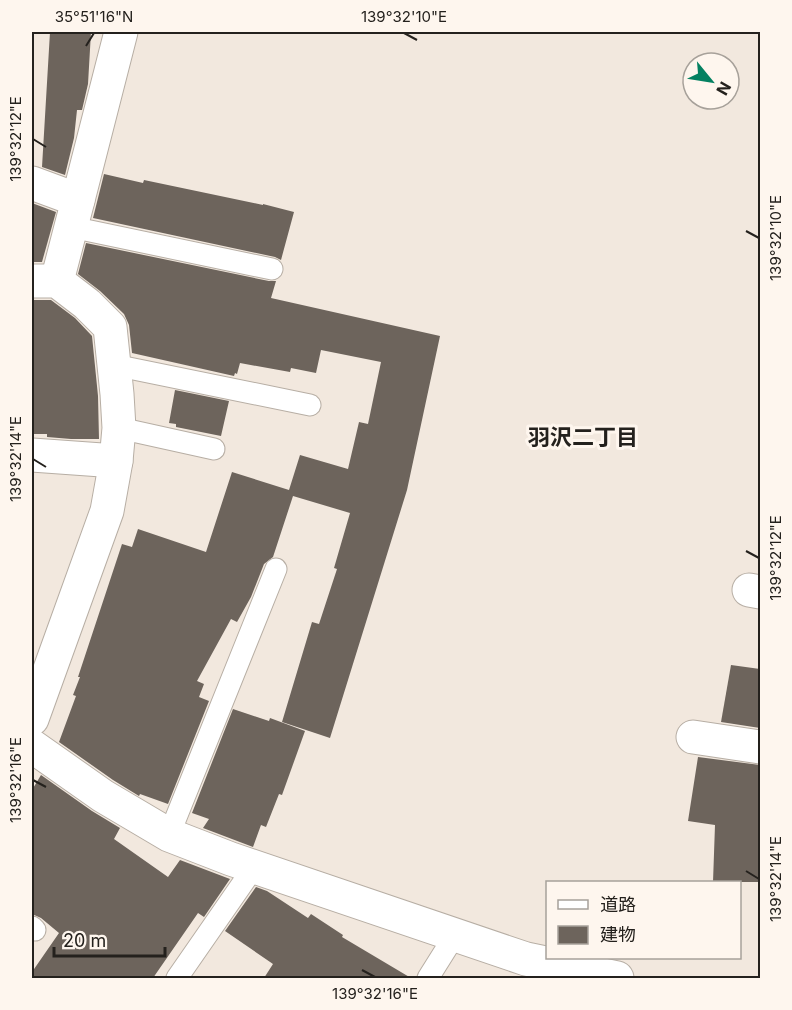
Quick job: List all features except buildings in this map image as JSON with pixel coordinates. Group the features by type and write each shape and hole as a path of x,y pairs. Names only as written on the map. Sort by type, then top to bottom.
{"street":[{"path":"32,719 107,511 116,461 119,428 110,327 87,304 44,281 74,213 121,32"},
{"path":"32,183 74,213"},
{"path":"32,455 116,461"},
{"path":"693,737 760,747"},
{"path":"32,746 103,796 170,835 254,867 526,959 617,978"}],"lane":[{"path":"74,213 272,269"},
{"path":"114,365 310,405"},
{"path":"119,428 214,449"},
{"path":"170,835 276,569"},
{"path":"177,978 254,867"},
{"path":"428,978 455,935"}],"district":[{"name":"羽沢二丁目","path":"583,437"}]}
